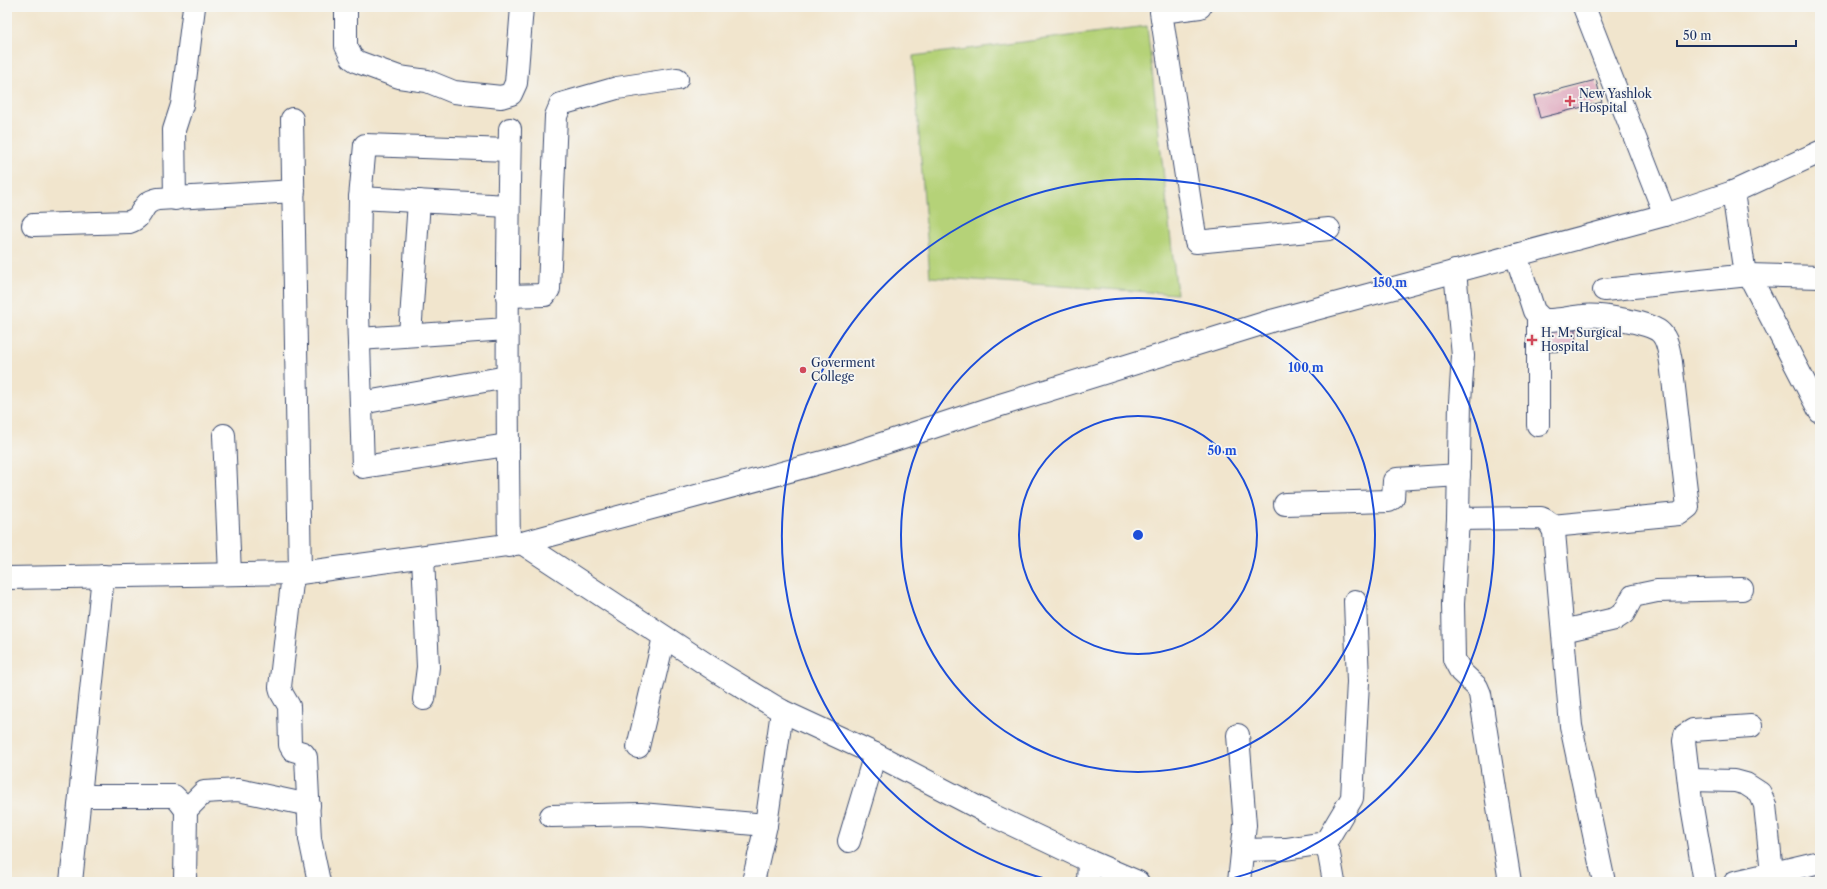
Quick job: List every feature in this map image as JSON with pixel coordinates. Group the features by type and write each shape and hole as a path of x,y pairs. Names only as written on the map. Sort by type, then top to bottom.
{"street":[{"path":"175,199 174,130 182,105 194,7"},
{"path":"346,7 346,46 352,58 358,62 399,77 428,80 454,92 501,97 511,94 516,83 522,7"},
{"path":"1200,7 1161,12 1196,242 1329,229"},
{"path":"1584,7 1665,215"},
{"path":"507,296 545,295 549,289 555,124 557,111 561,104 617,88 677,79"},
{"path":"292,119 294,191 297,574 280,687 289,706 290,745 293,750 303,753 306,757 310,839 319,882"},
{"path":"507,444 363,467 359,339 360,198 365,145 509,140 507,444 516,544"},
{"path":"7,578 297,574 516,544 845,456 1001,404 1271,321 1665,215 1733,192 1820,152"},
{"path":"33,225 129,222 138,219 146,204 151,200 294,191"},
{"path":"1733,192 1745,275 1749,275 1820,412"},
{"path":"360,198 508,206"},
{"path":"410,335 419,201"},
{"path":"1516,255 1534,311 1538,317 1543,320 1552,321 1584,315 1602,316 1654,327 1661,332 1669,347 1688,507 1680,514 1552,526"},
{"path":"1455,271 1463,356 1460,402 1458,519 1453,604 1454,659 1461,672 1477,687 1480,694 1510,882"},
{"path":"1604,290 1749,275 1820,277"},
{"path":"1538,317 1538,425"},
{"path":"359,339 507,329"},
{"path":"361,403 507,377"},
{"path":"224,435 230,574"},
{"path":"1285,504 1389,501 1393,498 1394,481 1397,479 1459,475"},
{"path":"1458,519 1541,518 1547,520 1552,526 1571,726 1604,882"},
{"path":"516,544 782,711 875,754 992,815 1088,872 1138,882"},
{"path":"422,557 428,667 424,700"},
{"path":"71,882 103,576"},
{"path":"1563,632 1615,619 1624,613 1633,596 1644,593 1657,591 1742,589"},
{"path":"1324,845 1352,798 1358,682 1355,601"},
{"path":"638,747 664,637"},
{"path":"753,882 766,825 782,711"},
{"path":"1705,882 1689,780 1684,741 1685,735 1689,731 1751,726"},
{"path":"1238,735 1244,820 1239,882"},
{"path":"848,842 875,754"},
{"path":"1689,780 1735,781 1746,784 1760,793 1765,805 1772,873"},
{"path":"186,810 204,792 238,790 309,805"},
{"path":"81,796 174,796 186,810 186,882"},
{"path":"551,816 641,814 766,825"},
{"path":"1242,850 1286,849 1318,844 1324,845"},
{"path":"1324,845 1329,854 1334,882"},
{"path":"1735,882 1820,862"}],"green space":[{"path":"1147,26 1177,294 930,277 913,56"}],"building":[{"path":"1596,80 1602,102 1540,118 1534,96"},
{"path":"1575,329 1576,351 1544,352 1543,330"}],"place":[{"name":"New Yashlok Hospital","path":"1570,101"},
{"name":"H. M. Surgical Hospital","path":"1532,340"},
{"name":"Goverment College","path":"803,370"}]}
